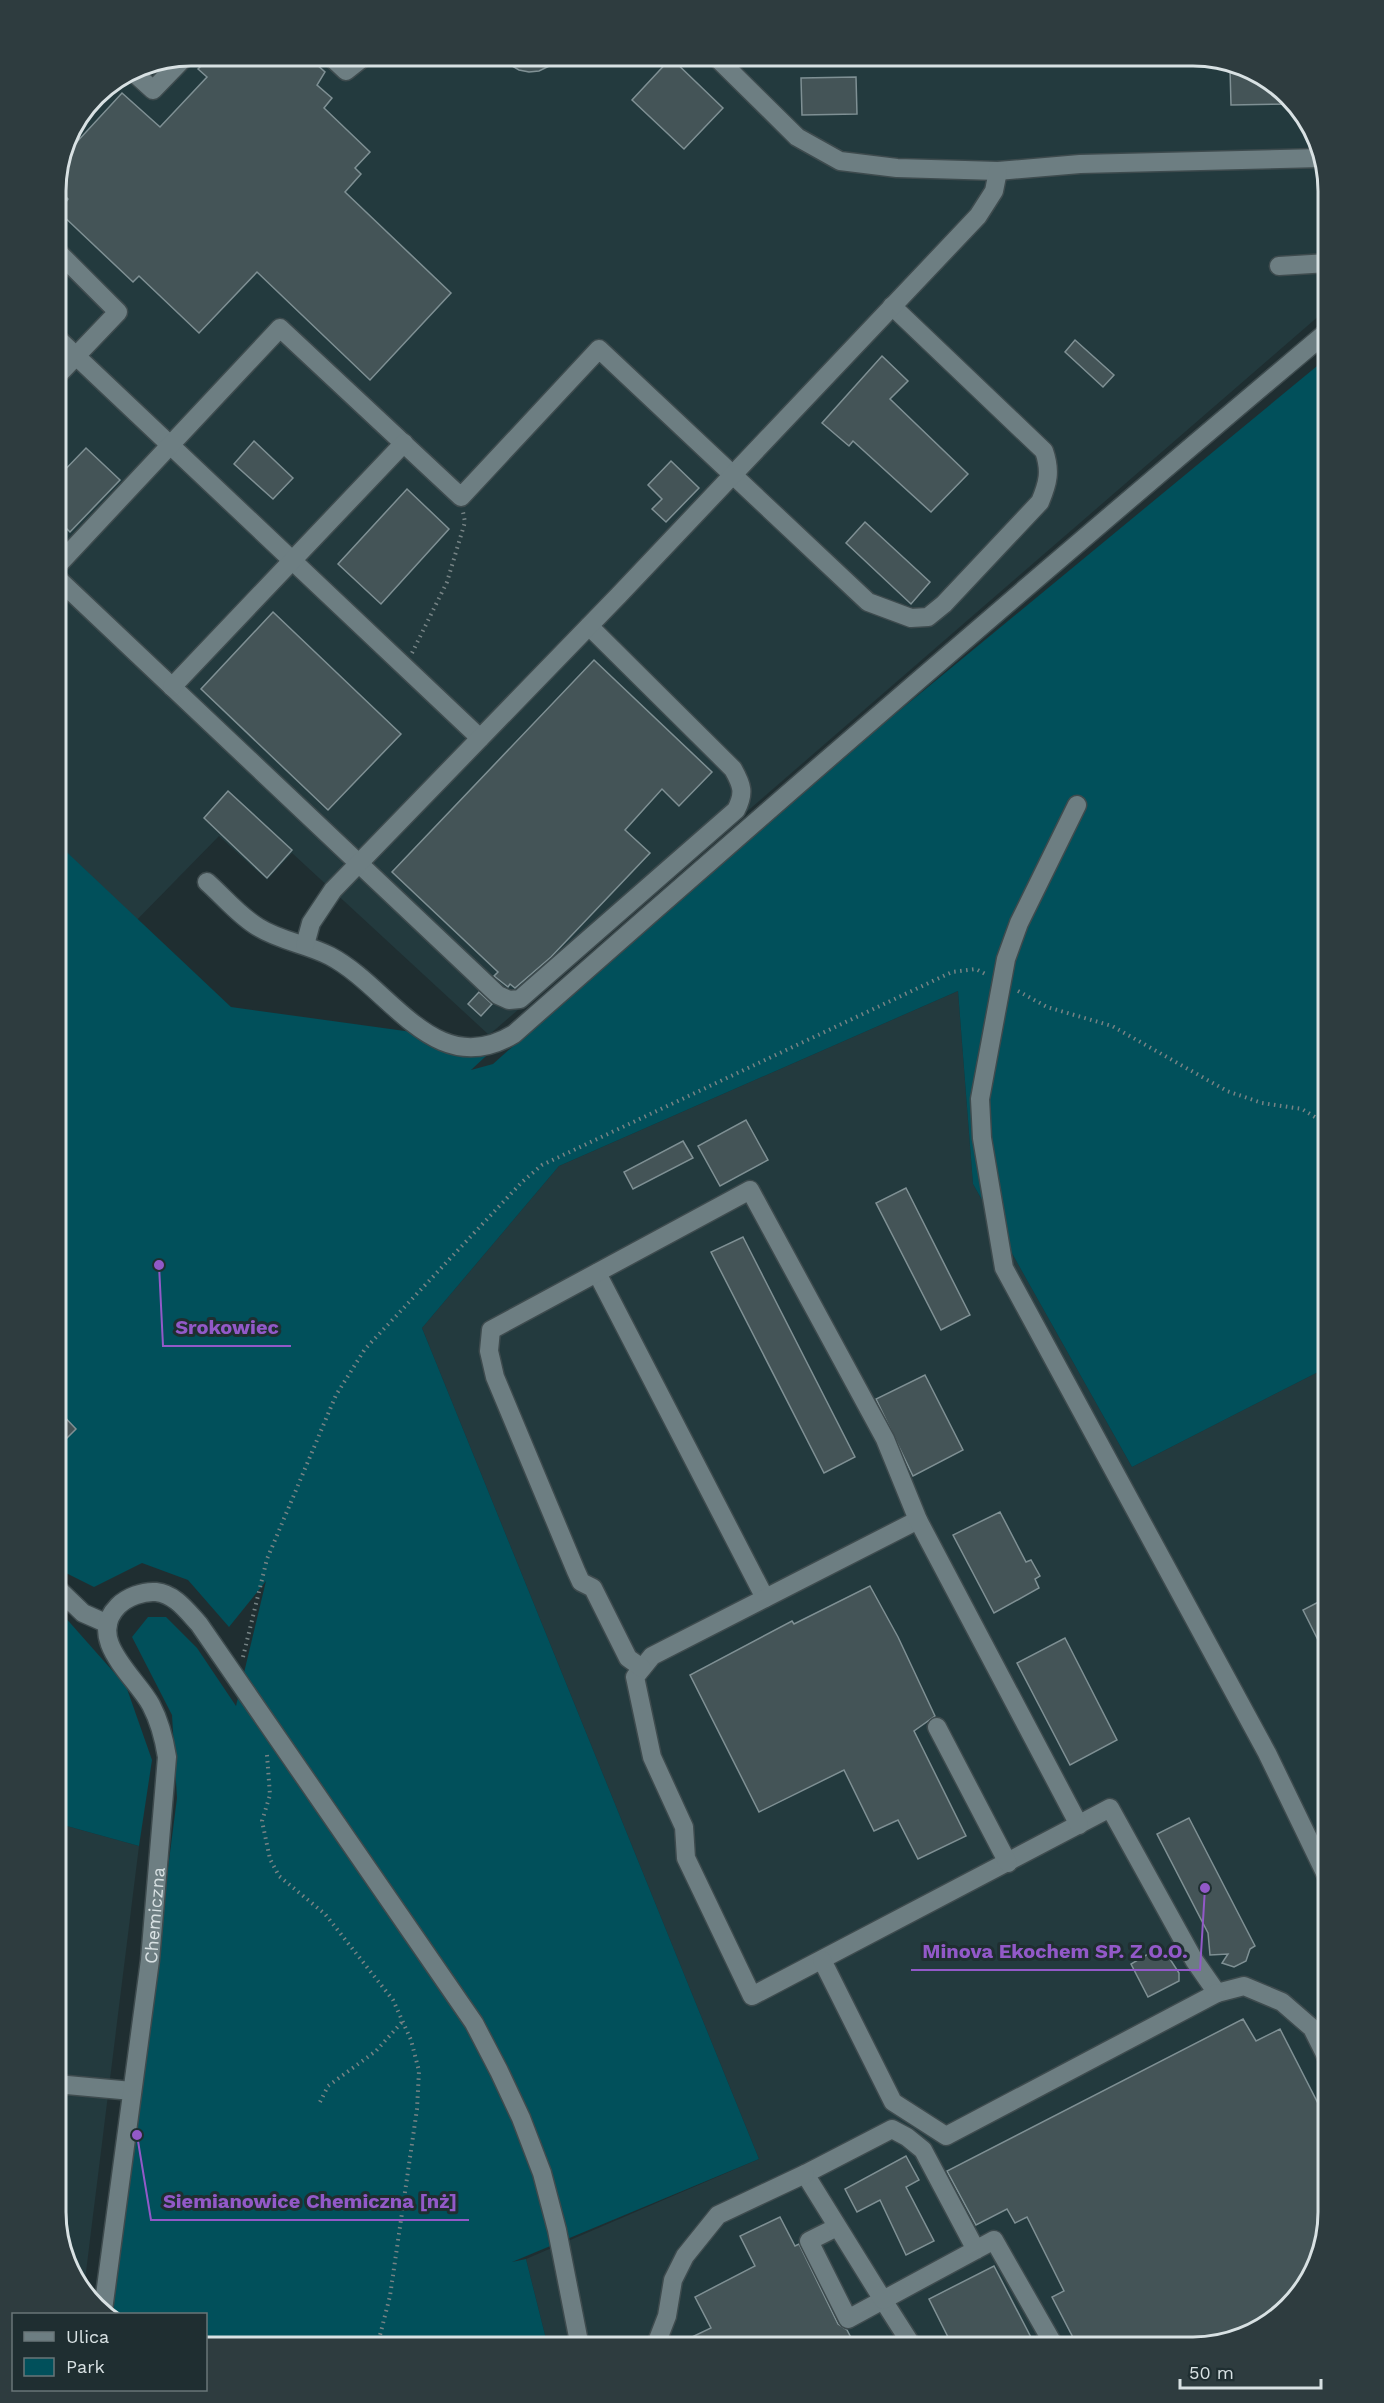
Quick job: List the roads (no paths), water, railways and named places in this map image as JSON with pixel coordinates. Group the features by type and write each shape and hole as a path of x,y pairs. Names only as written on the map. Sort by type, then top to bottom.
{"street":[{"path":"341,66 346,71 352,66"},
{"path":"725,66 797,137 840,160 897,168 998,171 1080,164 1314,158"},
{"path":"140,77 153,90 175,67"},
{"path":"305,945 311,923 333,890 589,626 978,216 994,191 998,171"},
{"path":"66,260 118,312 66,366"},
{"path":"1279,266 1318,264"},
{"path":"66,556 280,328 461,497 599,349 868,602 911,618 928,617 944,604 1040,502 1049,481 1049,466 1044,451 892,306"},
{"path":"207,882 257,927 330,956 361,977 417,1030 460,1046 481,1049 499,1044 514,1034 788,792 1037,577 1318,340"},
{"path":"66,346 480,738"},
{"path":"172,687 404,443"},
{"path":"66,586 498,995 510,1000 520,999 736,810 743,797 742,786 733,769 589,626"},
{"path":"1077,805 1019,923 1006,959 980,1099 982,1138 1004,1268 1262,1743 1318,1857"},
{"path":"642,1668 628,1658 593,1588 581,1582 576,1571 495,1377 489,1351 491,1330 750,1190 885,1439 918,1520 1079,1825"},
{"path":"597,1273 765,1598"},
{"path":"918,1520 651,1656 634,1677 652,1757 684,1827 686,1858 752,1996 1110,1808 1194,1960 1217,1993"},
{"path":"66,1597 83,1613 108,1623 115,1610 126,1598 155,1592 180,1603 206,1633 474,2023 521,2118 542,2173 557,2230 578,2337"},
{"name":"Chemiczna","path":"104,2301 150,1960 167,1757 162,1730 151,1705 112,1654 108,1623"},
{"path":"937,1727 1008,1863"},
{"path":"822,1960 893,2102 946,2136 1217,1993 1244,1986 1282,2002 1312,2028 1318,2039"},
{"path":"66,2085 132,2091"},
{"path":"659,2337 667,2316 673,2280 685,2256 718,2215 892,2130 907,2137 923,2150 976,2250"},
{"path":"805,2174 907,2337"},
{"path":"837,2227 809,2241 848,2319 994,2241 1049,2337"}],"place":[{"name":"Srokowiec","path":"159,1265"},
{"name":"Minova Ekochem SP. Z O.O.","path":"1205,1888"},
{"name":"Siemianowice Chemiczna [nż]","path":"137,2135"}]}
